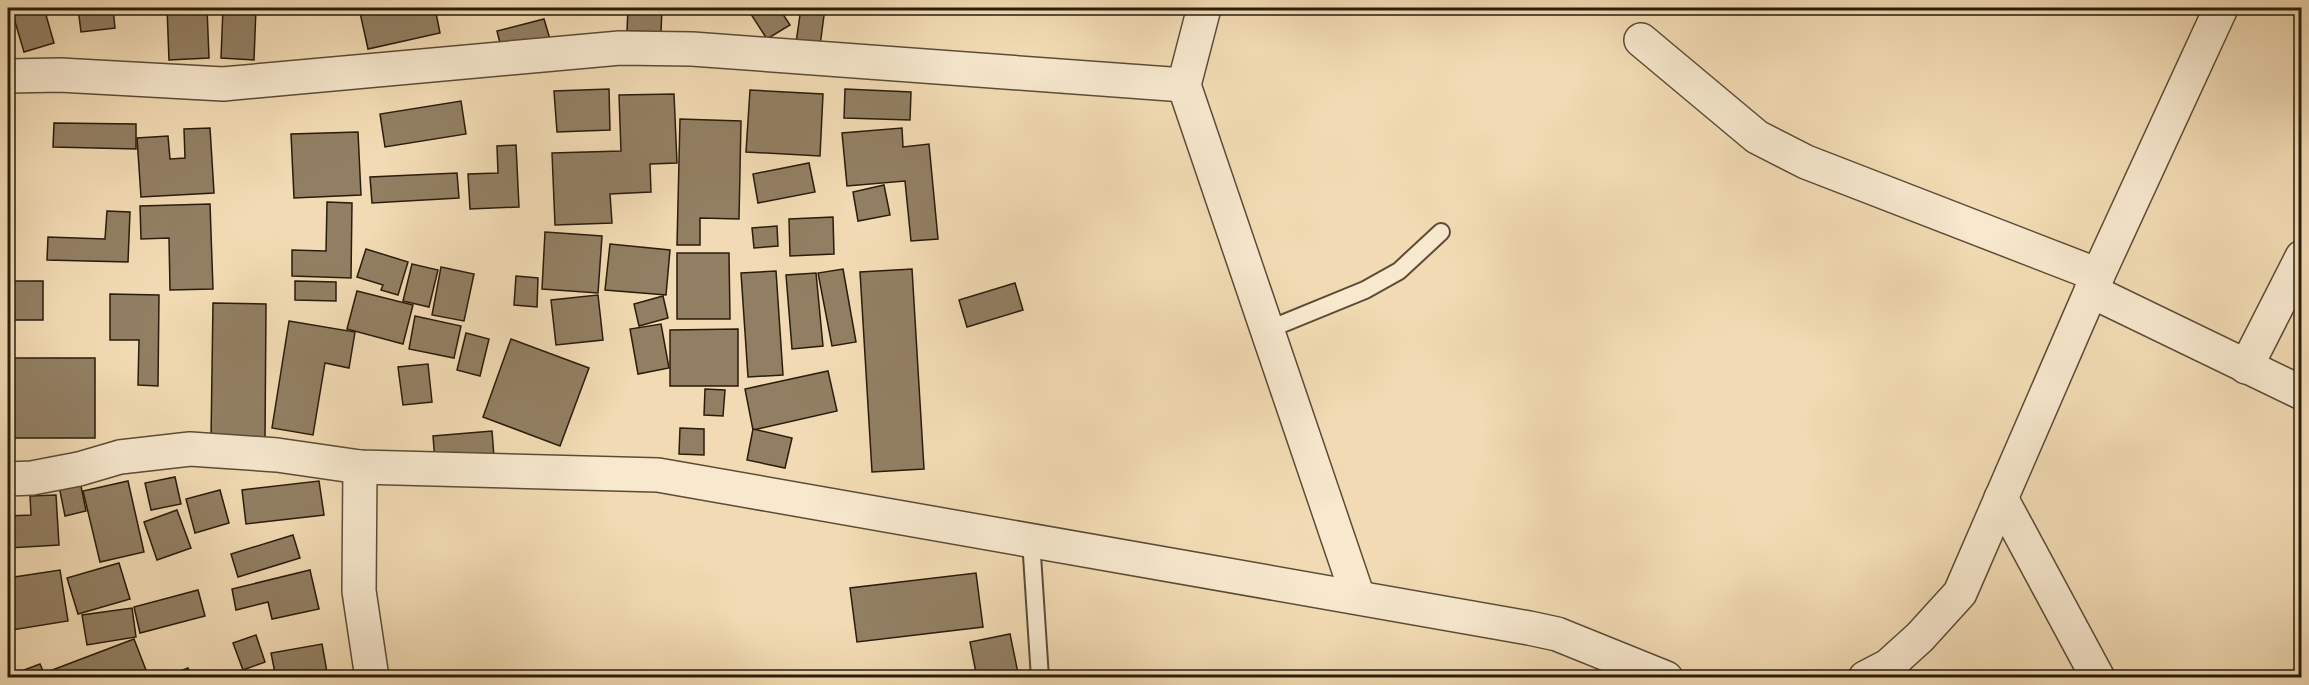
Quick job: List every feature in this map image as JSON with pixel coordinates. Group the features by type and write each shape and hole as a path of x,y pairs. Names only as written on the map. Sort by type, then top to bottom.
{"street":[{"path":"1204,8 1184,85 1358,597"},
{"path":"1865,678 1888,666 1920,637 1960,593 2094,283 2221,8"},
{"path":"1641,40 1757,137 1776,148 2094,283 2246,367 2301,393"},
{"path":"8,76 60,75 223,84 620,48 641,48 692,49 1184,85"},
{"path":"2246,367 2301,257"},
{"path":"8,479 32,478 79,469 120,457 190,449 277,455 360,467 658,475 1557,634 1665,678"},
{"path":"360,467 360,591 372,678"},
{"path":"2001,498 2098,678"}],"lane":[{"path":"1267,330 1365,290 1399,271 1441,232"},
{"path":"1031,540 1040,678"}],"building":[{"path":"11,8 44,8 54,43 24,52"},
{"path":"78,8 113,8 115,28 81,32"},
{"path":"167,8 207,8 209,58 169,60"},
{"path":"223,8 256,8 254,60 221,58"},
{"path":"359,8 435,8 440,33 368,49"},
{"path":"511,8 556,8 557,10 511,13"},
{"path":"628,8 662,8 661,32 627,31"},
{"path":"747,8 779,8 790,25 767,39"},
{"path":"801,8 825,8 819,53 795,50"},
{"path":"544,19 552,46 504,59 497,31"},
{"path":"609,89 610,130 557,132 554,91"},
{"path":"845,89 911,92 910,120 844,118"},
{"path":"750,90 823,94 820,156 746,152"},
{"path":"674,94 677,163 650,164 651,192 610,194 612,223 555,225 552,153 621,151 619,95"},
{"path":"461,101 466,134 385,147 380,114"},
{"path":"680,119 741,121 739,219 700,218 700,245 677,245"},
{"path":"54,123 136,124 136,149 53,147"},
{"path":"210,128 214,193 141,197 137,138 168,136 170,159 185,158 184,129"},
{"path":"902,128 903,147 929,144 938,239 911,241 905,181 847,186 842,133"},
{"path":"358,132 361,195 294,198 291,134"},
{"path":"516,145 519,207 470,209 468,174 498,173 497,146"},
{"path":"809,163 815,192 758,203 753,174"},
{"path":"457,173 459,198 372,203 370,177"},
{"path":"884,185 890,215 858,221 853,192"},
{"path":"327,202 352,203 351,278 292,276 292,250 326,251"},
{"path":"210,204 213,289 170,290 169,238 141,239 140,206"},
{"path":"107,211 130,212 128,262 47,260 48,237 105,239"},
{"path":"833,217 834,254 790,256 789,219"},
{"path":"777,226 778,246 754,248 752,228"},
{"path":"545,232 602,236 598,293 542,289"},
{"path":"610,244 670,250 666,295 605,290"},
{"path":"366,249 408,262 398,295 381,290 383,285 357,277"},
{"path":"677,253 729,253 730,319 677,319"},
{"path":"412,264 438,270 429,307 403,301"},
{"path":"441,267 474,274 464,321 432,315"},
{"path":"843,269 856,342 832,346 818,273"},
{"path":"912,269 924,469 872,472 860,272"},
{"path":"776,271 783,375 748,377 741,273"},
{"path":"816,273 823,346 792,349 786,275"},
{"path":"516,276 538,278 537,307 514,305"},
{"path":"8,281 43,281 43,320 9,320 9,334 8,334"},
{"path":"295,281 336,282 336,301 295,300"},
{"path":"1015,283 1023,310 967,327 959,300"},
{"path":"357,291 413,305 403,344 347,329"},
{"path":"110,294 159,295 158,386 138,385 139,340 110,340"},
{"path":"598,295 603,340 556,345 551,300"},
{"path":"663,296 668,318 639,326 634,304"},
{"path":"213,303 266,304 265,441 211,439"},
{"path":"415,316 461,326 454,358 409,349"},
{"path":"289,321 355,332 349,368 325,363 313,435 272,428"},
{"path":"661,324 669,368 638,374 630,329"},
{"path":"738,329 738,386 670,386 670,330"},
{"path":"466,333 489,339 480,376 457,370"},
{"path":"511,339 589,368 560,446 483,417"},
{"path":"8,358 95,358 95,438 8,438"},
{"path":"428,364 432,402 403,405 398,367"},
{"path":"828,371 837,411 753,430 745,389"},
{"path":"705,389 725,390 723,416 704,415"},
{"path":"680,428 704,429 704,455 679,454"},
{"path":"753,429 792,438 785,468 747,460"},
{"path":"492,431 494,457 435,461 433,436"},
{"path":"175,477 181,504 151,510 145,483"},
{"path":"80,481 86,511 65,516 59,486"},
{"path":"128,481 144,552 100,562 83,491"},
{"path":"319,481 324,515 246,524 242,490"},
{"path":"220,490 229,523 195,533 186,499"},
{"path":"56,495 59,545 8,548 8,516 31,515 30,496"},
{"path":"177,510 191,548 157,560 144,522"},
{"path":"293,535 300,558 238,577 231,554"},
{"path":"119,563 130,599 78,614 67,578"},
{"path":"60,570 68,621 12,630 8,578"},
{"path":"310,570 319,609 272,619 268,602 236,610 232,589"},
{"path":"976,573 983,627 857,642 850,588"},
{"path":"198,590 205,616 140,633 134,607"},
{"path":"132,608 136,637 87,645 82,615"},
{"path":"1010,634 1019,678 977,678 970,642"},
{"path":"256,635 265,662 243,670 233,643"},
{"path":"134,639 146,670 127,678 49,678 47,672"},
{"path":"322,644 328,678 276,678 271,653"},
{"path":"40,664 46,678 8,678 8,676"},
{"path":"188,668 192,678 162,678"},
{"path":"232,672 234,678 215,678"}]}
